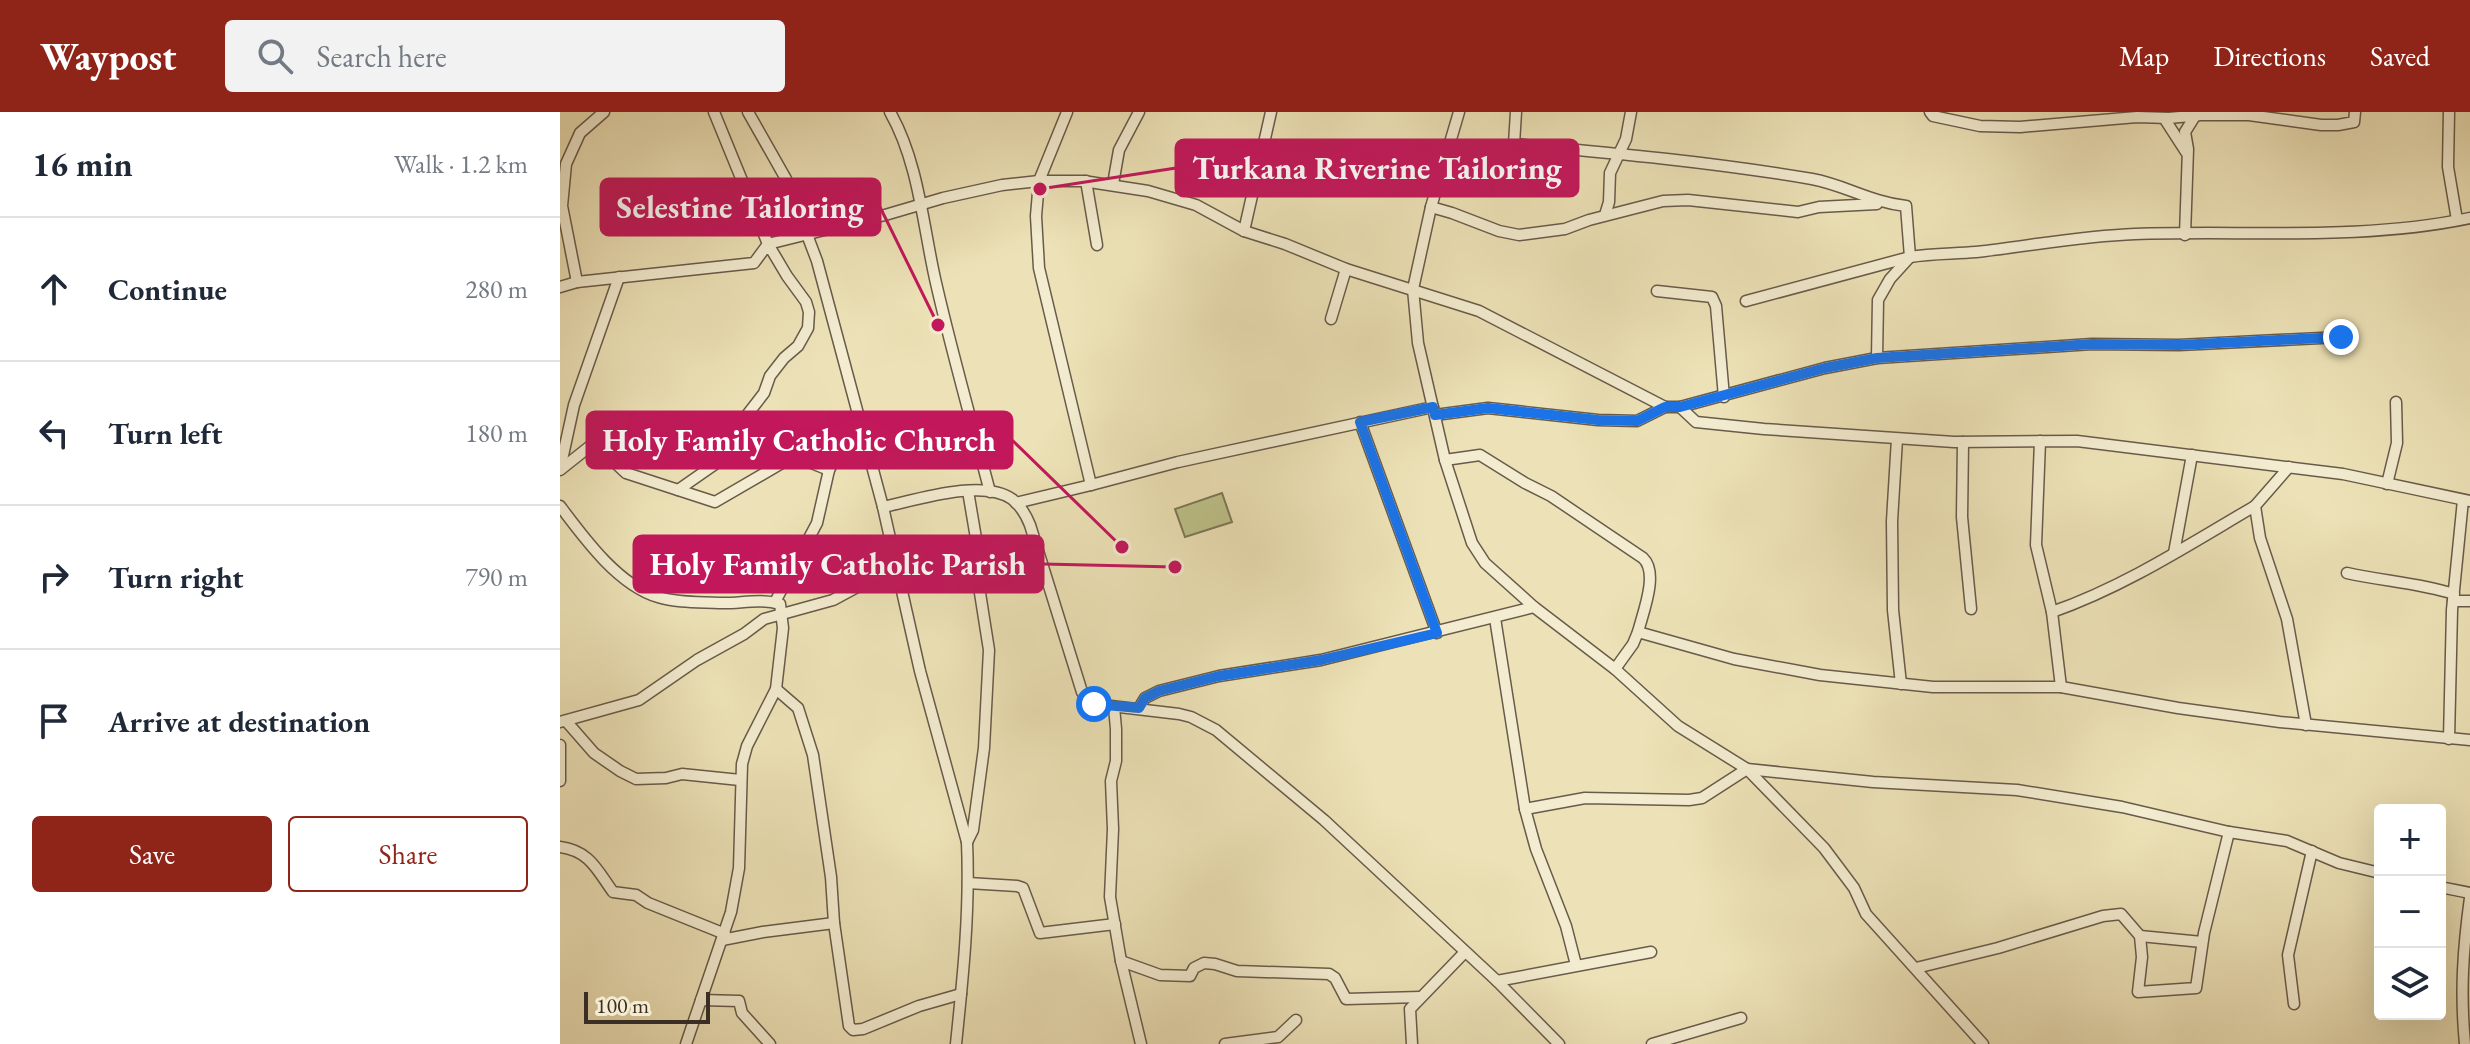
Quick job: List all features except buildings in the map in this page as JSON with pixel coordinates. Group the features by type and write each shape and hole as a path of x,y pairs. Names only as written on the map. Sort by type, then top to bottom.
{"street":[{"path":"577,282 562,206 566,164 580,133 604,112"},
{"path":"678,490 744,444 747,415 764,393 770,376 798,346 808,328 806,302 768,244 714,112"},
{"path":"748,112 786,179 808,234 883,507 920,671 967,842 968,883 956,1044"},
{"path":"890,112 907,153 936,283 990,492"},
{"path":"1067,112 1039,181 1036,216 1039,268 1091,485"},
{"path":"1113,184 1119,150 1139,112"},
{"path":"1244,231 1271,112"},
{"path":"1459,112 1431,207 1413,289 1418,343 1445,460 1478,555 1534,607 1615,669 1678,726 1747,769 1824,848 1854,888 1866,914 1983,1044"},
{"path":"1516,112 1514,144 1620,154 1816,180 1883,203"},
{"path":"1605,215 1610,175 1626,139 1631,112"},
{"path":"1930,112 1933,116 1980,126 2020,127 2137,117 2249,115 2338,125 2354,122 2355,112"},
{"path":"2449,112 2448,167 2457,220"},
{"path":"2185,235 2185,132 2195,116"},
{"path":"2164,118 2187,154"},
{"path":"560,287 577,282 754,263 768,244 974,190 1039,181 1086,181 1148,191 1196,205 1244,231 1346,269 1479,311 1665,407"},
{"path":"1086,181 1097,245"},
{"path":"1431,207 1519,235 1565,229 1658,201 1676,200 1798,212 1819,207 1883,203 1906,206 1910,257 1890,279 1878,300 1877,358"},
{"path":"1746,301 1935,253 1973,252 2135,234 2271,235 2432,226 2470,218"},
{"path":"1331,319 1346,269"},
{"path":"560,470 574,405 619,277"},
{"path":"1657,291 1712,297 1716,306 1724,397"},
{"path":"1016,503 1178,462 1360,422 1434,411 1488,408 1637,421 1665,407 1680,407 1724,397 1825,368 1877,358 2092,344 2179,345 2341,337"},
{"path":"2387,484 2397,443 2396,402"},
{"path":"1680,407 1696,422 1897,439 2077,441 2343,474 2466,501 2454,598 2449,739"},
{"path":"1360,422 1437,633"},
{"path":"775,602 817,523 829,470 839,450 861,427"},
{"path":"1897,439 1892,521 1893,610 1901,684"},
{"path":"2040,441 2036,545 2052,612 2061,687"},
{"path":"1963,442 1960,482 1971,609"},
{"path":"560,470 594,443 626,473 715,502 794,456 829,470"},
{"path":"1445,460 1480,455 1551,496 1650,564 1651,574 1638,632 1615,669"},
{"path":"2174,553 2192,455"},
{"path":"2052,612 2079,603 2255,506 2289,467"},
{"path":"967,842 973,830 984,748 989,650 974,555 978,550 968,491"},
{"path":"883,507 968,491 1004,495 1016,503 1030,525 1082,692 1092,703 1191,717 1216,730 1324,820 1497,981 1559,1044"},
{"path":"560,506 600,557 649,594 699,602 775,602 780,604 783,614 776,689 747,746 740,780 739,868 723,937 686,1044"},
{"path":"2255,506 2260,538 2287,619 2306,725"},
{"path":"740,780 682,774 636,779 594,753 563,721 639,700 764,619 847,594 884,570 896,566"},
{"path":"2347,573 2428,586 2454,598 2470,601"},
{"path":"1139,708 1145,698 1174,687 1219,676 1321,660 1534,607"},
{"path":"1495,618 1525,809 1536,849 1566,926 1576,965"},
{"path":"1638,632 1755,664 1820,675 1901,684 2006,689 2061,687 2178,708 2306,725 2470,740"},
{"path":"776,689 798,708 810,740 831,877 834,923 848,1021 853,1030 961,994"},
{"path":"1114,707 1116,761 1111,781 1113,829 1110,886 1121,961 1141,1044"},
{"path":"560,745 560,781"},
{"path":"1525,809 1585,798 1702,798 1747,769 1873,782 2017,790 2122,807 2229,832 2287,841 2339,863 2374,872"},
{"path":"1916,968 1998,948 2103,916 2121,914 2140,936 2142,957 2138,992 2196,988 2202,942 2229,832"},
{"path":"560,847 572,848 589,858 613,892 636,895 723,937 834,923"},
{"path":"2294,1004 2288,955 2312,851"},
{"path":"968,883 1023,888 1040,933 1115,924"},
{"path":"2446,889 2470,895 2465,1044"},
{"path":"2140,936 2202,942"},
{"path":"1412,1044 1410,1009 1465,952"},
{"path":"1497,981 1651,952"},
{"path":"1121,961 1167,976 1190,976 1194,968 1204,963 1237,971 1329,974 1335,978 1346,999 1421,997"},
{"path":"701,1000 739,1001 742,1013 770,1044"},
{"path":"1652,1044 1741,1018"},
{"path":"1225,1044 1278,1037 1296,1020"}],"green space":[{"path":"1222,493 1232,522 1185,537 1175,509"}],"place":[{"name":"Turkana Riverine Tailoring","path":"1040,189"},
{"name":"Selestine Tailoring","path":"938,325"},
{"name":"Holy Family Catholic Church","path":"1122,547"},
{"name":"Holy Family Catholic Parish","path":"1175,567"}],"route":[{"path":"1094,704 1139,708 1145,698 1159,691 1219,676 1321,660 1437,633 1360,422 1433,407 1435,415 1488,408 1637,421 1665,407 1680,407 1825,368 1877,358 2092,344 2179,345 2341,337"}]}
